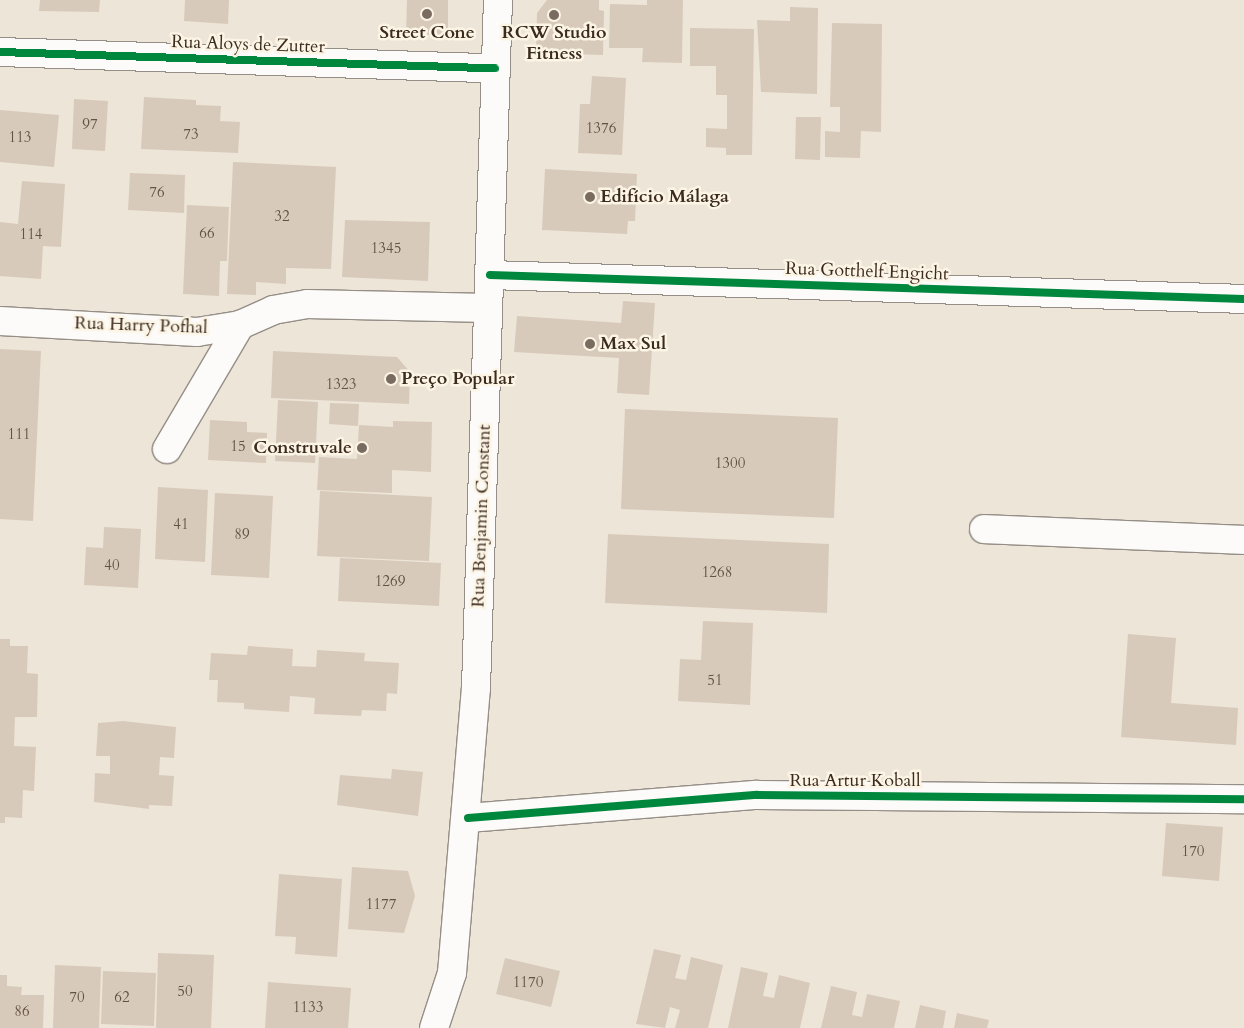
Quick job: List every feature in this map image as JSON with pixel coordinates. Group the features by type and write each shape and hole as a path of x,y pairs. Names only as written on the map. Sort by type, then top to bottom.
{"street":[{"name":"Rua Benjamin Constant","path":"434,1028 452,973 468,818 476,688 498,0"},
{"name":"Rua Aloys de Zutter","path":"0,52 495,68"},
{"name":"Rua Gotthelf Engicht","path":"490,275 1244,299"},
{"name":"Rua Harry Pofhal","path":"0,321 197,332 240,325 273,310 307,304 488,308"},
{"path":"167,448 240,325"},
{"path":"984,529 1244,540"},
{"name":"Rua Artur Koball","path":"468,818 757,795 1244,799"}],"building":[{"path":"40,0 100,0 99,12 39,11"},
{"path":"185,0 229,0 228,24 184,21"},
{"path":"407,0 448,0 448,35 406,35"},
{"path":"547,0 599,0 599,10 604,11 603,55 536,53 537,13"},
{"path":"647,0 683,0 682,63 642,62 643,48 609,48 610,4 647,5"},
{"path":"790,7 818,8 817,94 761,92 757,20 790,21"},
{"path":"832,23 882,24 881,132 861,131 860,158 825,157 825,131 840,132 840,107 830,107"},
{"path":"690,28 754,29 752,155 726,155 726,148 706,147 706,128 727,129 727,95 716,95 716,66 690,66"},
{"path":"592,76 626,78 622,155 578,153 580,104 590,104"},
{"path":"144,97 196,100 196,105 221,106 220,121 240,122 238,153 141,149"},
{"path":"74,99 108,101 105,151 72,149"},
{"path":"0,110 59,115 54,167 0,162"},
{"path":"796,117 821,117 820,160 795,159"},
{"path":"233,162 336,167 331,269 286,268 286,284 256,282 256,295 227,294"},
{"name":"Edifício Málaga","path":"545,169 637,174 635,221 628,221 627,234 542,230"},
{"path":"130,173 185,175 184,213 128,210"},
{"path":"22,181 65,184 61,247 43,246 41,279 0,276 0,222 18,224"},
{"path":"187,205 229,207 227,261 220,261 219,296 183,294"},
{"path":"345,220 430,222 428,281 342,277"},
{"path":"623,301 655,303 649,395 617,393 619,358 514,352 517,316 621,323"},
{"path":"0,349 41,351 33,521 0,519"},
{"path":"273,351 397,357 410,372 409,404 271,398"},
{"path":"278,400 318,402 315,463 275,461"},
{"path":"330,403 359,404 358,426 329,424"},
{"path":"625,409 838,418 834,518 621,509"},
{"path":"210,420 247,422 247,432 267,433 266,463 208,460"},
{"path":"393,421 432,422 431,472 392,470 392,493 317,490 319,457 357,459 359,425 393,427"},
{"path":"158,487 208,490 205,562 155,559"},
{"path":"320,491 432,497 429,561 317,556"},
{"path":"215,493 273,496 269,578 211,575"},
{"path":"104,527 141,529 138,588 84,585 86,547 103,548"},
{"path":"608,534 829,544 827,613 605,603"},
{"path":"340,558 441,563 439,606 338,601"},
{"path":"703,621 753,623 750,705 678,701 680,659 701,660"},
{"path":"1128,634 1176,638 1171,703 1238,708 1236,745 1121,737"},
{"path":"0,639 10,639 10,646 28,646 27,673 38,674 37,717 15,717 14,746 36,747 34,791 23,790 22,818 5,817 5,823 0,823"},
{"path":"248,646 293,649 292,666 316,667 317,650 365,653 364,661 399,663 397,694 387,693 386,711 362,710 361,716 314,714 315,698 290,696 289,712 244,709 244,703 217,702 218,680 209,680 211,653 247,655"},
{"path":"123,721 176,727 174,758 160,757 159,775 174,776 172,806 149,805 149,809 94,802 95,773 110,774 110,756 96,756 98,723"},
{"path":"392,769 423,772 418,816 337,805 340,775 391,779"},
{"path":"1166,823 1223,827 1219,881 1162,876"},
{"path":"352,867 408,871 415,896 404,933 348,929"},
{"path":"279,874 342,879 337,957 295,954 296,937 275,936"},
{"path":"654,949 681,955 675,978 686,980 691,957 723,965 708,1028 675,1028 680,1010 670,1007 665,1028 636,1024"},
{"path":"158,953 214,955 211,1028 156,1028"},
{"path":"505,958 560,971 551,1007 496,994"},
{"path":"55,965 101,967 99,1028 53,1028"},
{"path":"741,967 768,973 763,996 774,998 779,975 810,983 800,1028 728,1028"},
{"path":"103,971 156,973 154,1026 101,1024"},
{"path":"0,975 7,975 7,986 22,987 21,995 44,995 43,1028 0,1028"},
{"path":"268,982 351,988 348,1028 265,1028"},
{"path":"831,986 857,992 852,1015 862,1017 867,994 900,1001 894,1028 821,1028"},
{"path":"920,1005 946,1011 943,1028 915,1028"},
{"path":"957,1013 989,1020 987,1028 954,1028"}],"cycle path":[{"path":"0,52 495,68"},
{"path":"490,275 1244,299"},
{"path":"468,818 757,795 1244,799"}],"place":[{"name":"Street Cone","path":"427,14"},
{"name":"RCW Studio Fitness","path":"554,15"},
{"name":"Edifício Málaga","path":"590,197"},
{"name":"Max Sul","path":"590,344"},
{"name":"Preço Popular","path":"391,379"},
{"name":"Construvale","path":"362,448"}]}
